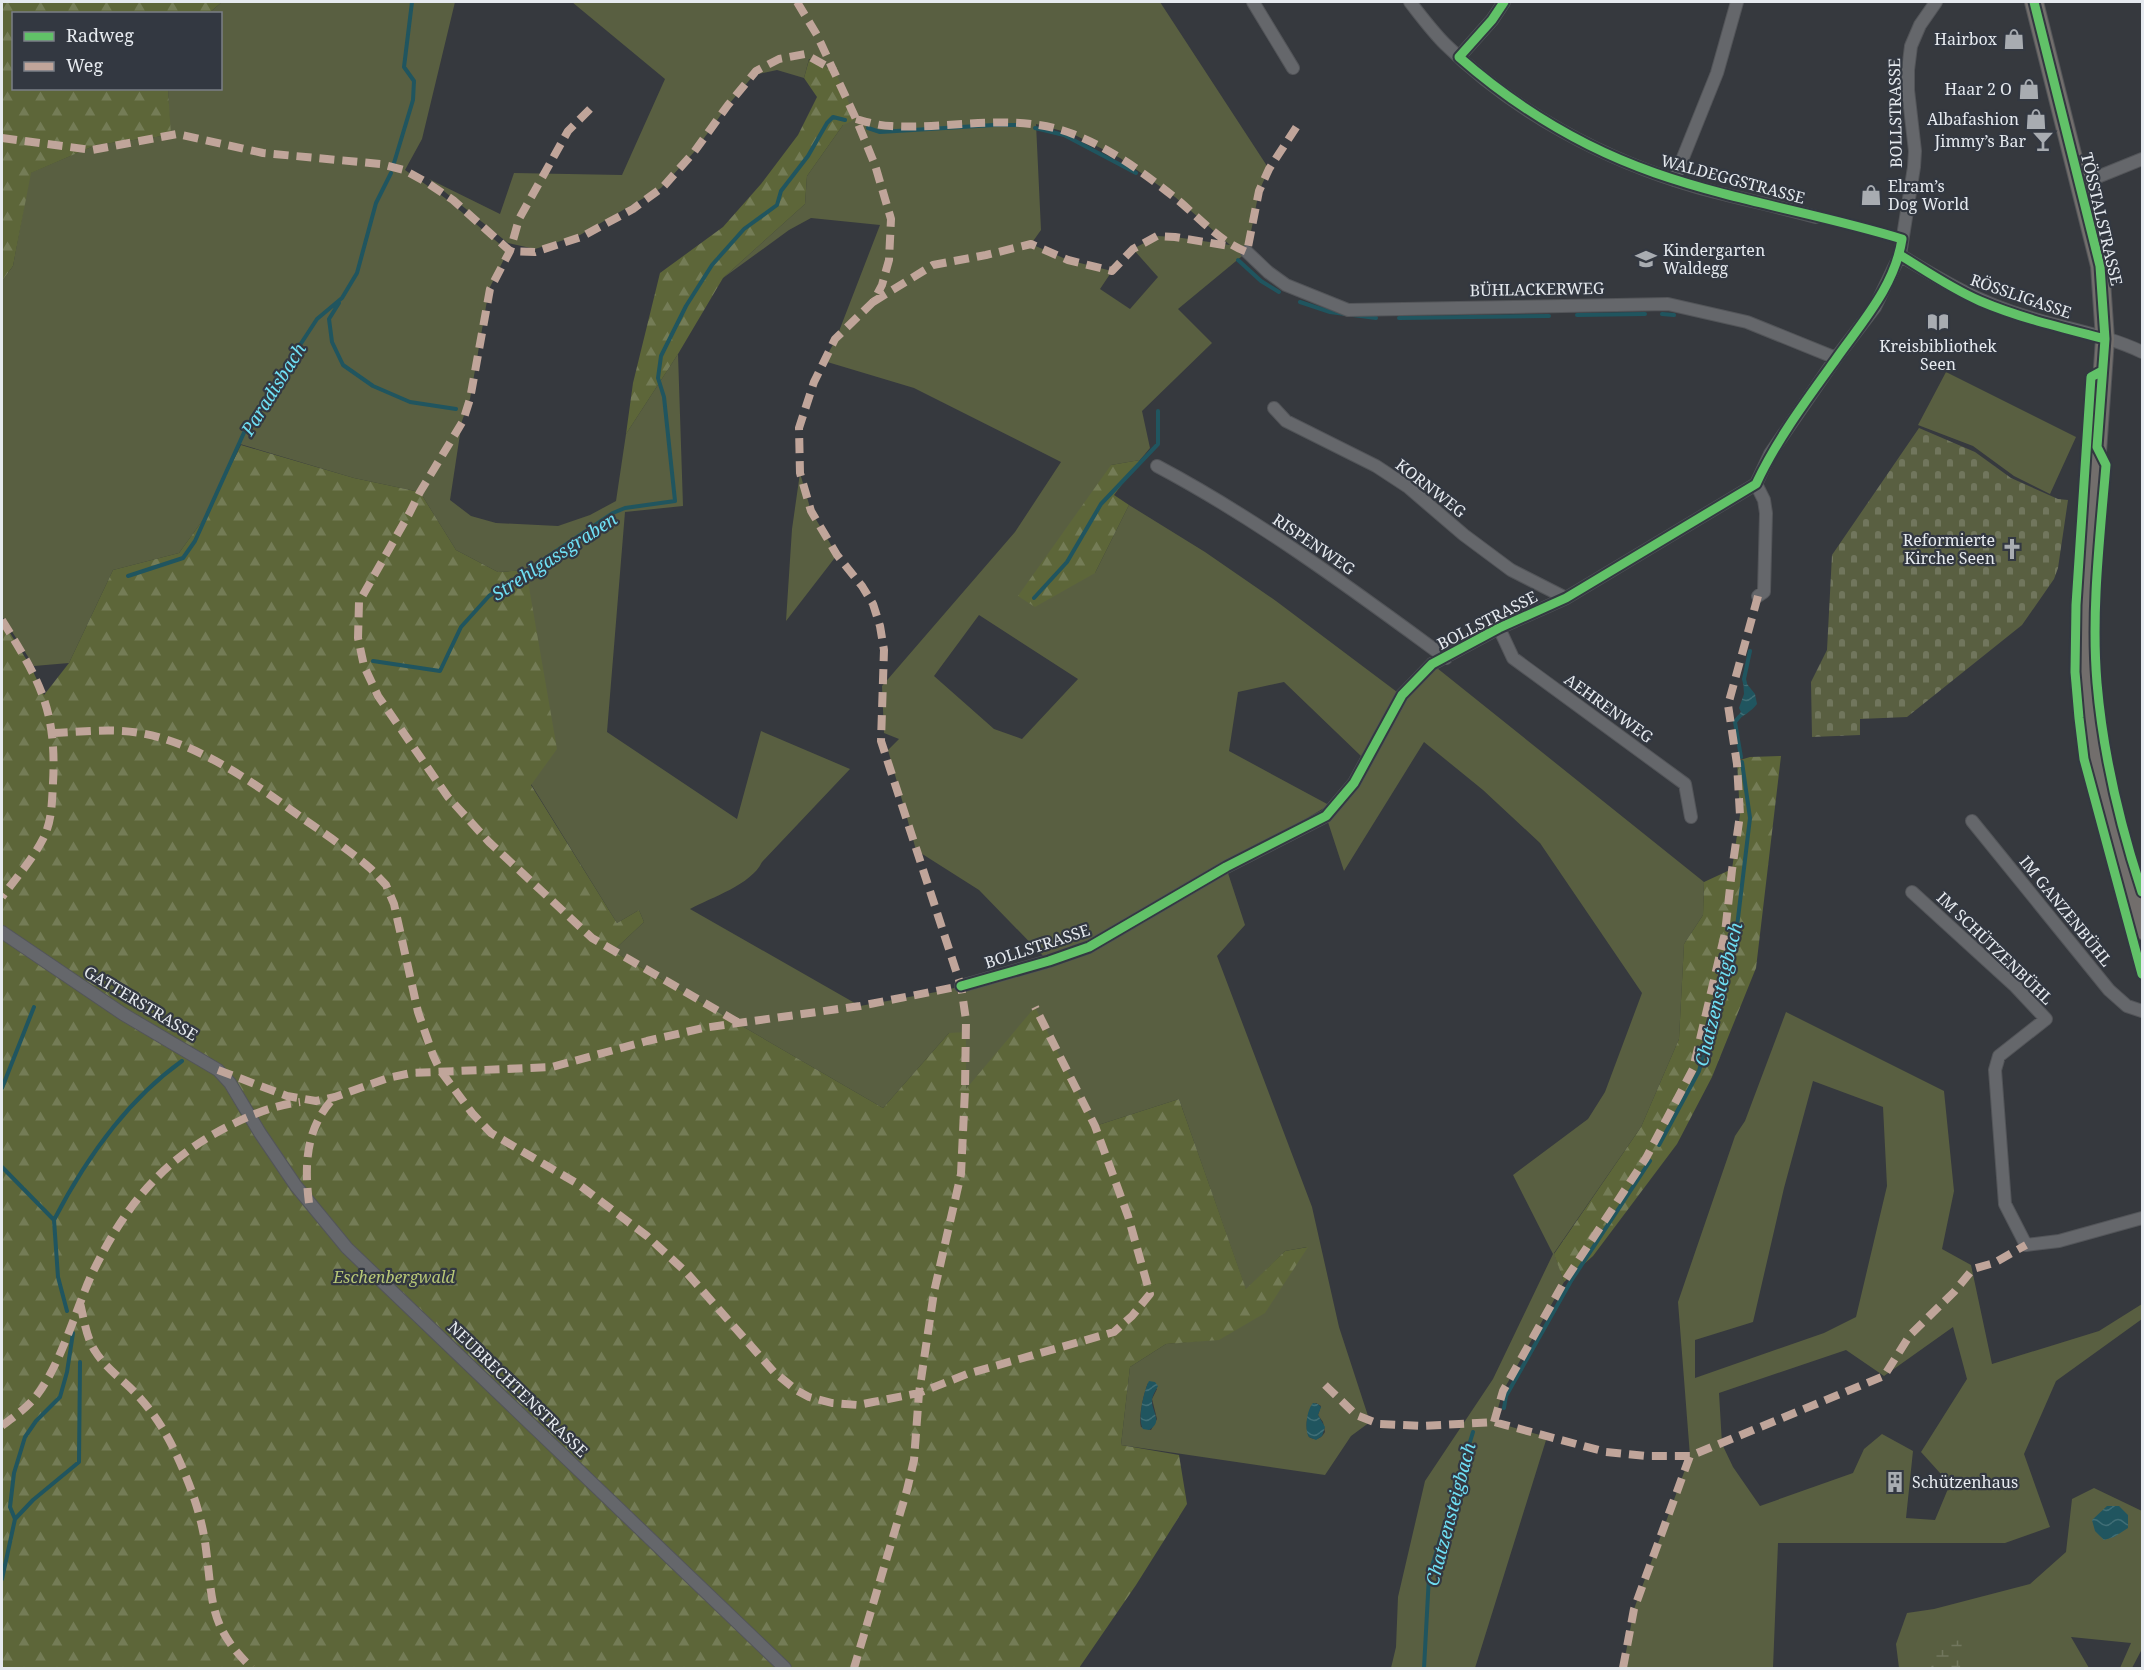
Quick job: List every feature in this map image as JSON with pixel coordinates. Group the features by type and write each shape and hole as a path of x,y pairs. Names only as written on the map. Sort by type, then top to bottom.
{"main road":[{"name":"TÖSSTALSTRASSE","path":"2034,2 2100,266 2105,339 2085,622 2085,673 2092,743 2142,930"}],"street":[{"path":"1253,2 1293,68"},
{"name":"WALDEGGSTRASSE","path":"1410,2 1440,39 1508,97 1544,120 1600,150 1674,180 1816,217"},
{"path":"1459,57 1492,20 1504,2"},
{"path":"1674,180 1717,73 1737,2"},
{"name":"BOLLSTRASSE","path":"960,986 1066,956 1089,947 1226,867 1326,816 1354,783 1402,695 1432,664 1499,628 1566,598 1756,484 1770,454 1875,306 1900,255 1915,151 1908,90 1911,46 1920,25 1936,2"},
{"path":"2079,182 2142,159"},
{"name":"BÜHLACKERWEG","path":"1247,252 1286,285 1348,309 1668,304 1747,321 1836,358"},
{"name":"RÖSSLIGASSE","path":"1900,255 1950,286 1981,301 2142,352"},
{"name":"KORNWEG","path":"1274,408 1286,421 1384,471 1408,487 1464,535 1511,570 1566,598"},
{"name":"RISPENWEG","path":"1157,466 1189,483 1329,572 1446,658"},
{"path":"1756,484 1764,500 1766,513 1764,592 1758,596"},
{"name":"AEHRENWEG","path":"1499,628 1514,658 1685,784 1691,817"},
{"name":"IM GANZENBÜHL","path":"1971,822 2109,990 2127,1006 2142,1011"},
{"name":"IM SCHÜTZENBÜHL","path":"1912,892 2014,985 2046,1019 1999,1056 1995,1070 2005,1204 2026,1245 2059,1241 2142,1218"},
{"name":"GATTERSTRASSE","path":"2,932 123,1014 218,1070 230,1083 250,1116"},
{"name":"NEUBRECHTENSTRASSE","path":"250,1116 291,1179 347,1248 785,1668"}],"green space":[{"path":"2,2 222,2 210,12 12,12 12,90 168,90 171,135 96,145 31,173 13,266 2,281"},
{"path":"222,2 455,2 422,139 405,170 445,198 508,251 489,289 470,399 462,421 450,500 471,516 496,523 558,526 590,515 616,501 626,434 678,354 683,506 625,512 607,732 737,819 761,731 850,769 749,877 730,890 690,909 860,1006 947,990 1048,961 979,890 916,850 888,750 899,739 884,733 882,686 1015,532 1061,462 914,388 824,361 836,339 880,225 811,218 789,230 723,278 805,204 807,176 843,125 835,72 809,59 804,78 777,70 754,75 728,105 694,152 661,188 580,235 535,249 508,243 429,179 500,214 514,173 622,175 665,79 572,2 1160,2 1269,169 1259,191 1247,252 1178,309 1212,343 1142,411 1150,448 1140,460 1111,465 1095,573 1129,505 1205,552 1276,601 1401,695 1361,756 1284,682 1238,692 1229,751 1329,805 1226,867 1245,925 1217,956 1312,1207 1339,1327 1370,1422 1351,1436 1325,1475 1121,1445 1130,1367 1166,1344 1219,1339 1307,1247 1285,1251 1246,1290 1179,1099 1095,1126 965,1090 966,1033 949,1033 883,1108 613,951 644,922 639,910 617,923 531,784 527,570 498,572 456,550 420,492 354,478 240,444 205,517 179,553 113,570 69,663 34,666 2,616 2,281 13,266 30,173 96,145 170,135 168,90 222,90 222,12 210,12","holes":["1036,124 1073,134 1120,158 1175,197 1230,245 1157,236 1133,249 1158,277 1130,309 1100,289 1112,271 1068,260 1031,244 1041,230","979,615 1078,679 1022,739 994,729 934,676","1148,1383 1157,1389 1152,1399 1157,1419 1151,1430 1141,1427 1140,1423","1316,1403 1321,1406 1318,1415 1323,1422 1325,1432 1316,1439 1309,1437 1307,1428 1309,1414"]},
{"path":"809,60 835,71 856,119 843,125 807,176 805,204 723,278 678,354 626,434 633,383 660,273 723,227 761,184 798,135 817,97 804,78"},
{"path":"1946,372 2076,437 2050,494 2014,476 1973,446 1918,425"},
{"path":"1919,428 1975,452 2011,478 2058,499 2068,500 2058,568 2054,579 2022,625 1907,717 1860,719 1860,735 1812,737 1811,682 1827,650 1832,555"},
{"name":"Eschenbergwald","path":"241,445 354,478 420,492 456,550 498,572 526,570 557,749 531,785 617,923 639,910 644,922 613,951 883,1108 949,1033 966,1032 966,1089 1035,1007 1095,1126 1179,1099 1246,1289 1285,1251 1308,1247 1265,1313 1219,1340 1166,1344 1130,1367 1121,1445 1179,1455 1187,1504 1136,1585 1079,1668 2,1668 2,620 31,667 44,695 69,663 113,570 179,553 205,517"},
{"path":"1140,460 1114,495 1129,505 1095,573 1035,607 1018,596 1111,465"},
{"path":"800,473 811,511 837,555 786,621 792,529"},
{"path":"1432,664 1704,882 1703,915 1684,944 1679,1039 1641,1127 1554,1253 1564,1282 1503,1391 1494,1422 1547,1437 1475,1668 1391,1668 1396,1647 1398,1597 1425,1481 1493,1379 1553,1254 1513,1175 1588,1119 1605,1092 1642,993 1540,843 1483,790 1424,742 1344,871 1326,816 1354,783 1402,695"},
{"path":"1781,756 1756,968 1712,1077 1677,1144 1593,1256 1564,1282 1554,1254 1641,1127 1679,1039 1684,944 1703,915 1704,882 1732,869 1740,815 1737,761 1750,757"},
{"path":"1786,1012 1944,1091 1954,1191 1942,1249 1971,1265 1992,1364 2099,1331 2142,1304 2142,1319 2056,1381 2024,1454 2050,1527 2005,1543 1778,1543 1773,1668 1623,1668 1634,1609 1690,1456 1678,1302 1735,1136 1745,1121","holes":["1813,1081 1883,1107 1887,1186 1856,1317 1824,1333 1695,1378 1695,1340 1753,1322 1784,1188","1953,1327 1967,1379 1921,1452 1950,1484 1935,1520 1906,1518 1913,1451 1882,1434 1864,1449 1853,1473 1760,1506 1733,1467 1722,1444 1719,1393 1846,1350 1884,1376"]},
{"path":"2094,1488 2142,1511 2142,1649 2132,1668 2120,1668 2131,1643 2071,1637 2089,1668 1899,1668 1896,1644 1907,1613 1934,1609 2030,1584 2066,1552 2072,1499"},
{"path":"1962,1640 1960,1668 1931,1668 1938,1643"}],"water":[{"path":"1743,679 1755,694 1757,704 1736,722 1734,720 1741,712 1739,708 1744,694"},
{"path":"1149,1381 1155,1382 1158,1386 1152,1399 1156,1423 1149,1430 1143,1429 1141,1425 1141,1412"},
{"path":"1313,1403 1321,1407 1318,1415 1325,1427 1322,1436 1316,1440 1307,1434 1306,1425"},
{"path":"2107,1506 2119,1506 2128,1515 2128,1528 2104,1540 2095,1531 2092,1520"}],"waterway":[{"name":"Paradisbach","path":"394,163 413,100 414,81 404,67 412,2"},
{"name":"Strehlgassgraben","path":"373,661 440,671 461,627 489,596 613,513 625,508 675,501 664,397 658,378 661,356 686,306 712,265 744,229 777,205 781,191 808,156 827,123 833,117 845,120"},
{"name":"Strehlgassgraben","path":"868,128 880,132 1019,125"},
{"name":"Strehlgassgraben","path":"1035,128 1064,135 1136,173"},
{"name":"Paradisbach","path":"128,576 183,558 195,541 247,426 317,319 342,298 357,273 376,203 391,173"},
{"name":"Strehlgassgraben","path":"1238,260 1261,281 1279,292"},
{"name":"Strehlgassgraben","path":"1300,302 1330,312 1376,318"},
{"path":"339,303 329,319 332,342 343,365 373,386 410,402 456,409"},
{"name":"Strehlgassgraben","path":"1577,315 1645,314"},
{"name":"Strehlgassgraben","path":"1662,314 1674,315"},
{"name":"Strehlgassgraben","path":"1399,318 1549,316"},
{"path":"1034,598 1067,562 1101,504 1158,444 1158,411"},
{"name":"Chatzensteigbach","path":"1745,683 1750,651"},
{"name":"Chatzensteigbach","path":"1739,717 1735,722 1741,757"},
{"name":"Chatzensteigbach","path":"1659,1145 1699,1071 1736,935 1750,818 1742,762"},
{"path":"2,1088 34,1007"},
{"path":"54,1220 79,1175 125,1113 143,1094 182,1061"},
{"name":"Chatzensteigbach","path":"1504,1408 1506,1396 1571,1281 1650,1161"},
{"path":"2,1167 54,1220 58,1277 67,1311"},
{"path":"15,1519 10,1507 14,1473 25,1437 36,1421 60,1397 67,1372 73,1333"},
{"path":"2,1579 15,1519 33,1500 79,1462 80,1362"},
{"name":"Chatzensteigbach","path":"1424,1668 1429,1576 1473,1432"}],"marked path":[{"path":"797,2 817,35 856,119 875,165 891,219 889,260 882,285 873,302 835,339 814,382 799,428 800,473 811,511 837,555 873,604 880,626 884,650 881,741 961,986 966,1020 961,1174 934,1292 919,1393 914,1460 854,1668"},
{"path":"2,138 92,150 177,134 263,153 381,164 404,170 453,200 510,251 535,252 581,237 633,209 663,187 694,152 756,71 779,59 805,54 835,71"},
{"path":"590,109 568,131 519,219 510,251 490,289 470,399 463,421 420,492 359,602 358,638 364,666 378,696 448,797 489,842 592,938 739,1023"},
{"path":"856,119 878,125 914,127 1006,122 1051,127 1073,134 1100,146 1139,170 1217,235 1247,252 1259,191 1269,169 1299,123"},
{"path":"873,302 933,265 1031,244 1068,260 1112,271 1133,249 1157,236 1229,246"},
{"path":"1494,1422 1503,1391 1564,1282 1646,1158 1693,1069 1725,933 1740,815 1737,764 1728,705 1758,596"},
{"path":"2,620 26,660 43,696 52,735 53,757 52,804 47,831 35,853 2,897"},
{"path":"53,733 97,731 140,733 184,746 227,767 267,793 371,869 386,885 394,904 418,1012 433,1055 440,1070 472,1113 491,1133 578,1184 647,1236 686,1272 774,1372 796,1390 809,1397 832,1403 858,1405 919,1393 967,1374 1114,1332 1132,1316 1150,1294 1128,1216 1095,1126 1035,1007"},
{"path":"218,1070 287,1096 316,1101 411,1073 552,1067 703,1028 860,1006 961,986"},
{"path":"309,1203 307,1174 309,1146 318,1120 335,1097"},
{"path":"2,1426 22,1411 43,1387 59,1357 91,1276 104,1251 118,1227 149,1186 167,1167 210,1136 258,1113 300,1102"},
{"path":"1325,1385 1356,1415 1379,1424 1423,1426 1494,1422 1606,1452 1646,1456 1690,1456 1884,1376 1910,1335 1954,1292 1973,1269 1994,1263 2026,1245"},
{"path":"80,1303 87,1334 95,1351 147,1406 178,1457 201,1522 212,1600 220,1627 238,1653 252,1668"},
{"path":"1623,1668 1634,1609 1690,1456"}],"cycle path":[{"path":"961,986 1089,947 1226,867 1326,816 1354,783 1402,695 1432,664 1499,628 1566,598 1756,484 1793,420 1885,288 1902,239 1716,192 1655,173 1576,138 1504,93 1459,57 1492,20 1504,2"},
{"path":"2034,2 2100,266 2105,339 2097,447 2106,465 2099,547 2095,656 2103,736 2114,789 2142,892"},
{"path":"1900,255 1980,301 2026,318 2105,339"},
{"path":"2102,371 2091,377 2076,605 2075,672 2084,759 2142,974"}],"place":[{"name":"Hairbox","path":"2014,39"},
{"name":"Haar 2 O","path":"2029,89"},
{"name":"Albafashion","path":"2036,119"},
{"name":"Jimmy’s Bar","path":"2043,141"},
{"name":"Elram’s Dog World","path":"1871,195"},
{"name":"Kindergarten Waldegg","path":"1646,259"},
{"name":"Kreisbibliothek Seen","path":"1938,322"},
{"name":"Reformierte Kirche Seen","path":"2012,549"},
{"name":"Schützenhaus","path":"1895,1482"}]}
